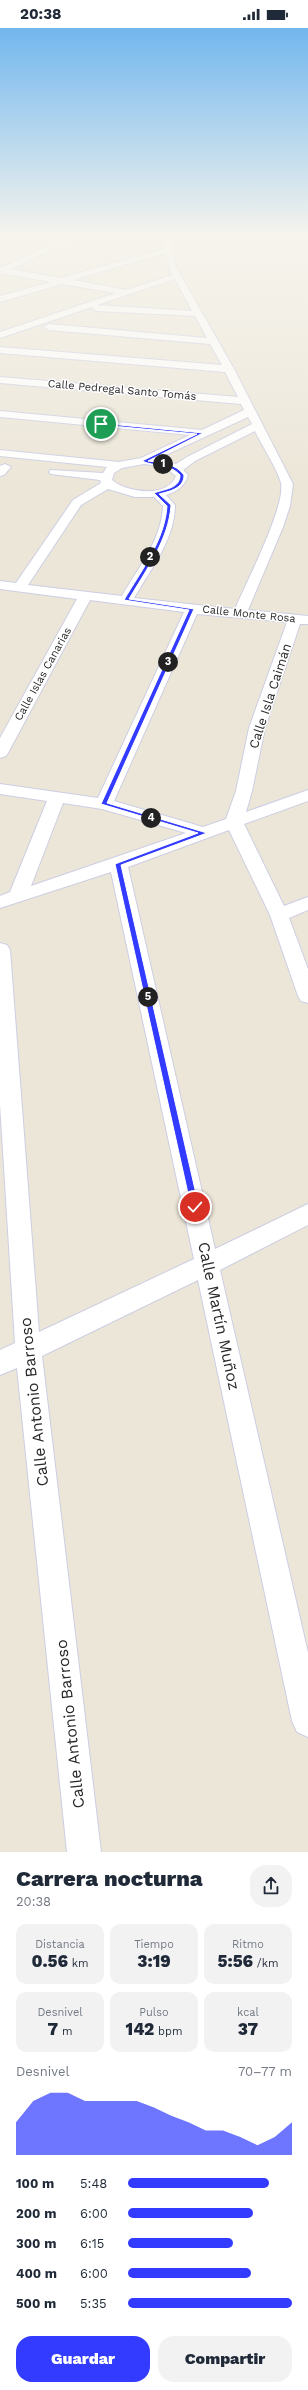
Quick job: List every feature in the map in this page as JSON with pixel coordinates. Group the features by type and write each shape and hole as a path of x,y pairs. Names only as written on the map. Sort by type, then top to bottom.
{"street":[{"path":"0,335 50,319"},
{"path":"201,319 229,369 246,406 287,484 286,495 276,527 240,613"},
{"path":"49,327 213,341"},
{"path":"0,350 229,369"},
{"name":"Calle Pedregal Santo Tomás","path":"0,380 246,406"},
{"path":"0,453 119,465 144,461 201,433 246,406"},
{"path":"0,414 201,433"},
{"path":"177,469 191,459 257,426"},
{"path":"43,471 107,481 123,492 156,493 177,486 182,480 182,475 177,469 169,465 144,461"},
{"path":"20,587 76,504 84,496 107,481 109,471 119,465"},
{"path":"2,469 20,468"},
{"path":"126,600 160,540 168,522 169,505 156,493"},
{"name":"Calle Monte Rosa","path":"0,585 192,609 302,619"},
{"name":"Calle Islas Canarias","path":"0,753 86,596"},
{"path":"104,804 192,609"},
{"name":"Calle Isla Caimán","path":"234,821 244,790 257,728 302,619"},
{"path":"0,789 104,804 204,833"},
{"path":"0,902 118,864 308,795"},
{"path":"18,896 57,797"},
{"path":"234,821 279,915 308,996"},
{"name":"Calle Martín Muñoz","path":"118,864 208,1264 308,1721"},
{"path":"279,915 308,903"},
{"name":"Calle Antonio Barroso","path":"0,950 28,1350 84,1852"},
{"path":"0,1363 208,1264 308,1214"}],"route":[{"path":"101,424 201,433 144,461 169,465 177,469 182,475 182,480 177,486 169,490 156,493 169,505 170,512 168,522 160,540 126,600 192,609 104,804 204,833 118,864 195,1207"}]}
